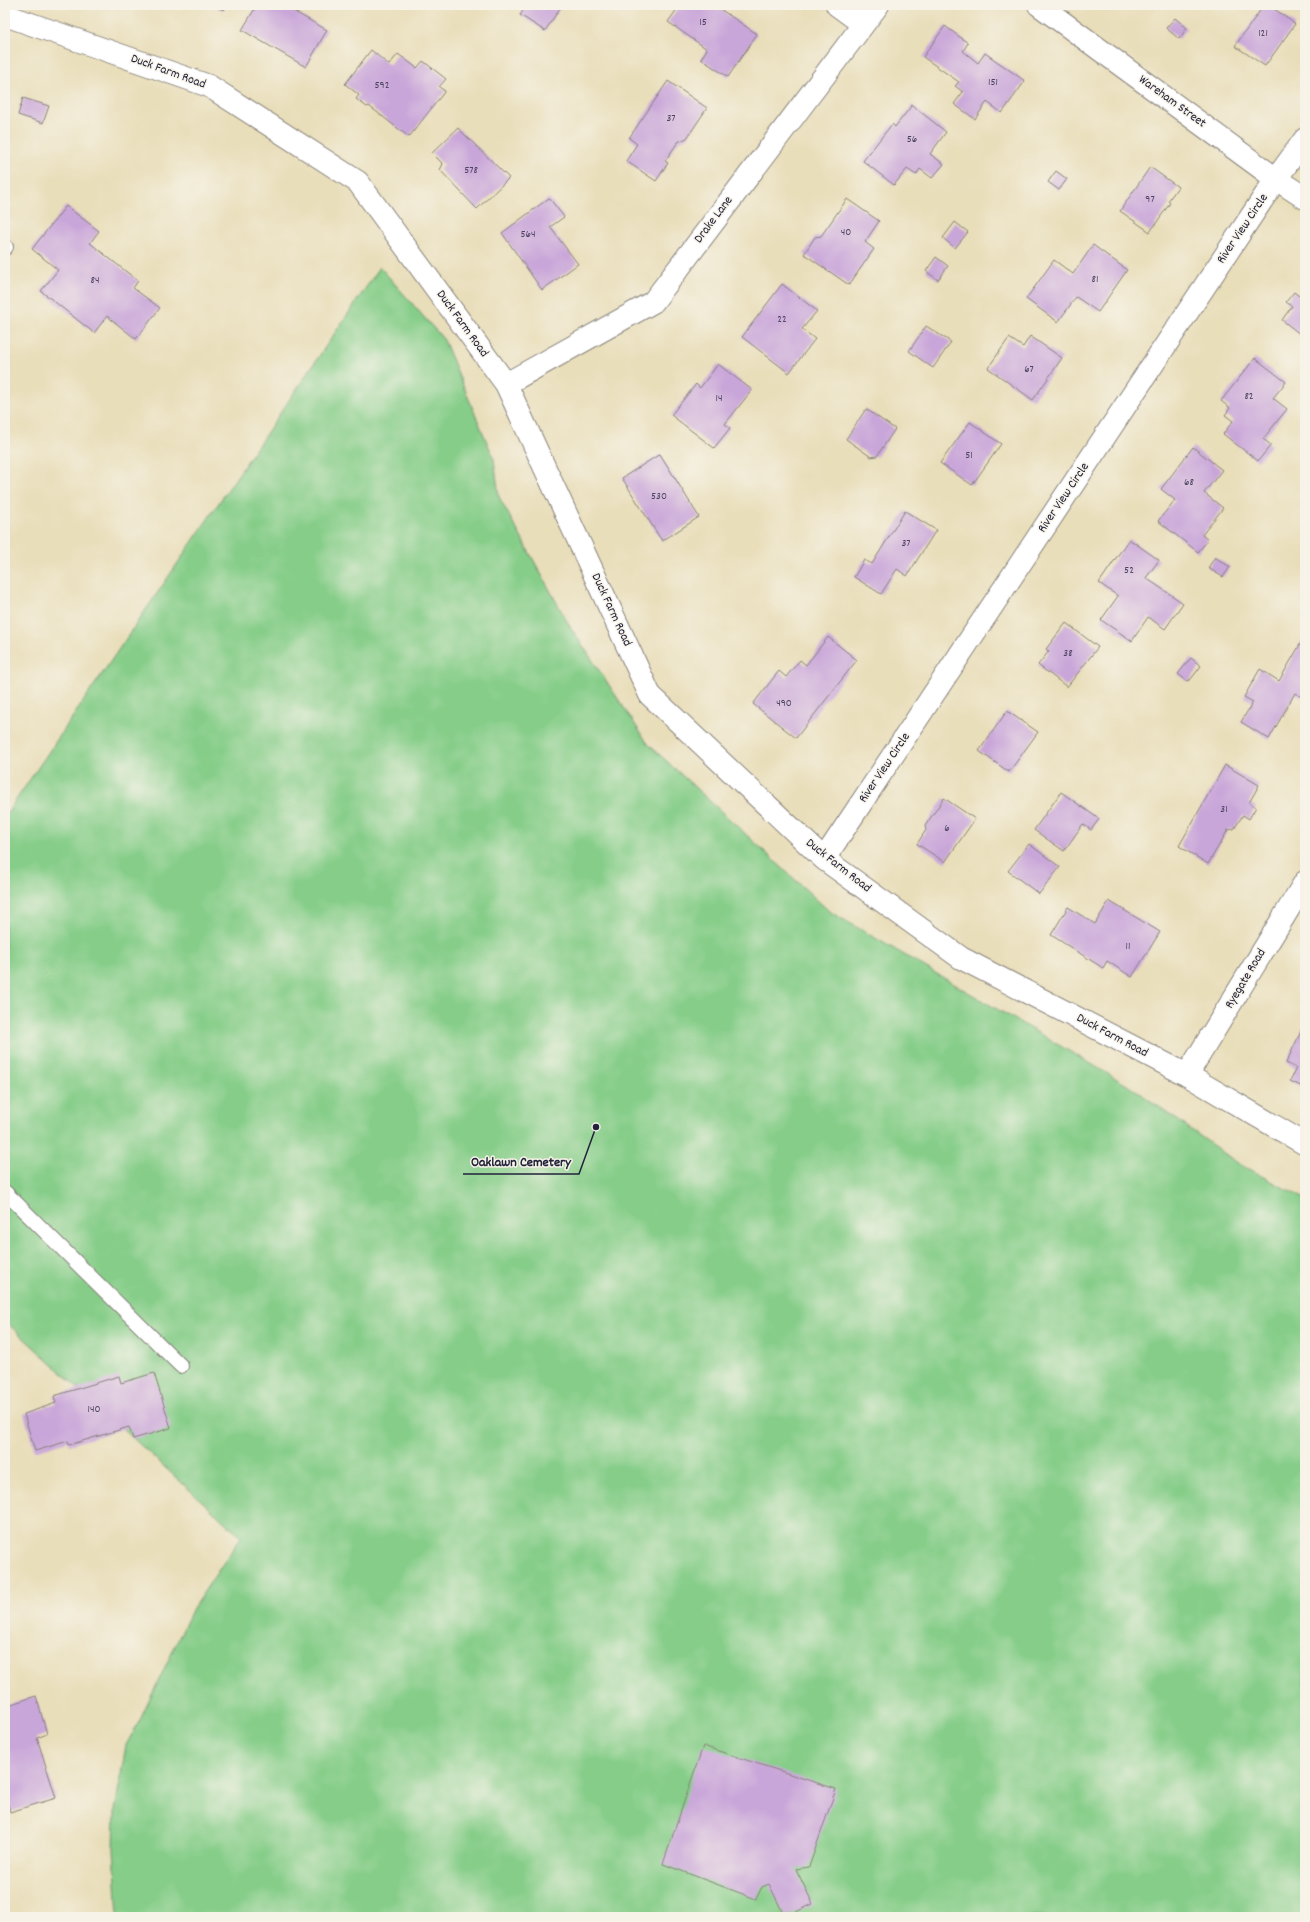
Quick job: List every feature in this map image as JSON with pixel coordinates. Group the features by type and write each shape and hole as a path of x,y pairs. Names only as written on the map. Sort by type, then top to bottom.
{"street":[{"path":"837,5 863,24"},
{"name":"Drake Lane","path":"506,384 653,302 878,5"},
{"name":"Wareham Street","path":"1039,5 1276,179 1305,198"},
{"name":"Duck Farm Road","path":"5,15 209,86 358,182 506,384 650,695 824,859 962,958 1187,1075 1305,1144"},
{"name":"River View Circle","path":"824,859 1276,179 1305,139"},
{"name":"Ryegate Road","path":"1187,1075 1305,882"}],"lane":[{"path":"5,1192 181,1366"}],"green space":[{"path":"380,267 444,340 494,459 499,497 569,625 648,744 829,911 1134,1089 1239,1164 1305,1199 1305,1917 118,1917 114,1849 115,1810 126,1745 140,1720 193,1608 241,1537 5,1321 5,816"}],"building":[{"path":"211,5 226,5 224,10"},
{"path":"257,5 288,5 286,7 327,30 306,67 242,30"},
{"path":"527,5 562,5 545,31 520,15"},
{"path":"680,5 714,5 757,34 728,77 701,59 707,49 668,22"},
{"path":"1264,5 1269,5 1295,24 1265,66 1235,46"},
{"path":"1175,18 1187,28 1179,39 1166,28"},
{"path":"945,26 968,43 963,51 978,63 985,53 1025,81 1002,113 987,102 975,119 954,104 963,92 955,86 959,82 923,57"},
{"path":"371,50 389,65 398,54 417,68 423,61 446,79 439,87 445,91 409,137 369,106 367,107 356,99 359,95 345,84"},
{"path":"668,81 707,108 687,138 678,142 665,161 668,163 656,181 626,161 637,144 629,138"},
{"path":"23,98 49,106 43,123 18,115"},
{"path":"912,105 946,132 930,154 944,164 932,178 920,169 916,175 907,169 894,185 863,161 892,124 895,127"},
{"path":"458,128 509,178 477,209 440,170 443,164 432,153"},
{"path":"1150,167 1178,187 1168,201 1170,203 1150,232 1120,211"},
{"path":"1056,171 1067,179 1059,190 1048,182"},
{"path":"549,198 564,217 550,227 578,264 542,290 502,233"},
{"path":"847,199 879,221 865,242 874,249 849,285 804,254 815,237 821,236"},
{"path":"66,206 99,231 90,243 138,281 133,288 160,308 136,339 107,316 94,333 41,291 58,270 32,249"},
{"path":"955,222 968,232 955,248 943,238"},
{"path":"1093,245 1127,270 1098,312 1076,297 1058,322 1026,299 1054,260 1073,274"},
{"path":"936,257 948,266 938,280 926,271"},
{"path":"782,284 817,311 802,329 815,339 789,373 742,337"},
{"path":"1305,288 1305,338 1282,320 1292,306 1286,302 1294,292 1299,296"},
{"path":"926,326 951,342 933,368 909,351"},
{"path":"1030,336 1062,358 1033,400 988,368 1009,338 1023,347"},
{"path":"1255,358 1286,382 1273,398 1287,409 1263,439 1271,445 1258,461 1223,434 1233,421 1225,415 1230,408 1221,401"},
{"path":"718,364 752,390 725,424 730,428 714,448 671,415 696,384 700,388"},
{"path":"866,409 895,429 877,456 871,457 846,439"},
{"path":"970,422 1001,444 972,485 940,463"},
{"path":"1193,447 1222,470 1204,493 1223,508 1202,535 1208,540 1198,552 1158,521 1175,500 1161,489"},
{"path":"660,454 699,517 662,541 622,478"},
{"path":"905,511 936,530 907,576 897,569 881,594 854,577 864,560 872,564"},
{"path":"1129,539 1159,560 1146,578 1183,603 1165,629 1148,617 1132,641 1101,620 1118,596 1099,583"},
{"path":"1215,557 1230,567 1223,577 1208,568"},
{"path":"1066,623 1098,647 1067,687 1038,665 1049,651 1046,649"},
{"path":"1305,636 1305,699 1295,693 1269,739 1241,722 1253,702 1244,697 1260,669 1279,681"},
{"path":"828,637 857,660 796,738 753,704 779,671 786,677 800,660 806,665"},
{"path":"1191,658 1201,666 1191,679 1187,681 1178,674"},
{"path":"1007,711 1038,732 1009,772 979,751"},
{"path":"1225,765 1259,785 1249,803 1256,807 1249,819 1243,815 1234,829 1228,830 1208,864 1179,846"},
{"path":"1061,792 1099,819 1091,830 1083,824 1064,851 1034,830"},
{"path":"944,798 975,819 945,862 917,844 926,830 925,826"},
{"path":"1029,844 1060,867 1039,894 1008,871"},
{"path":"1109,901 1160,932 1132,977 1107,961 1103,968 1051,935 1068,907 1095,924"},
{"path":"1305,1023 1305,1088 1290,1081 1296,1068 1286,1063"},
{"path":"154,1373 171,1428 133,1439 129,1427 69,1445 68,1441 35,1451 24,1414 56,1403 54,1396 119,1376 121,1383"},
{"path":"36,1696 47,1734 37,1738 56,1798 10,1812 5,1795 5,1706"},
{"path":"703,1746 836,1789 809,1867 796,1869 813,1904 785,1917 769,1884 762,1887 756,1899 663,1864"}],"place":[{"name":"Oaklawn Cemetery","path":"596,1127"}]}
